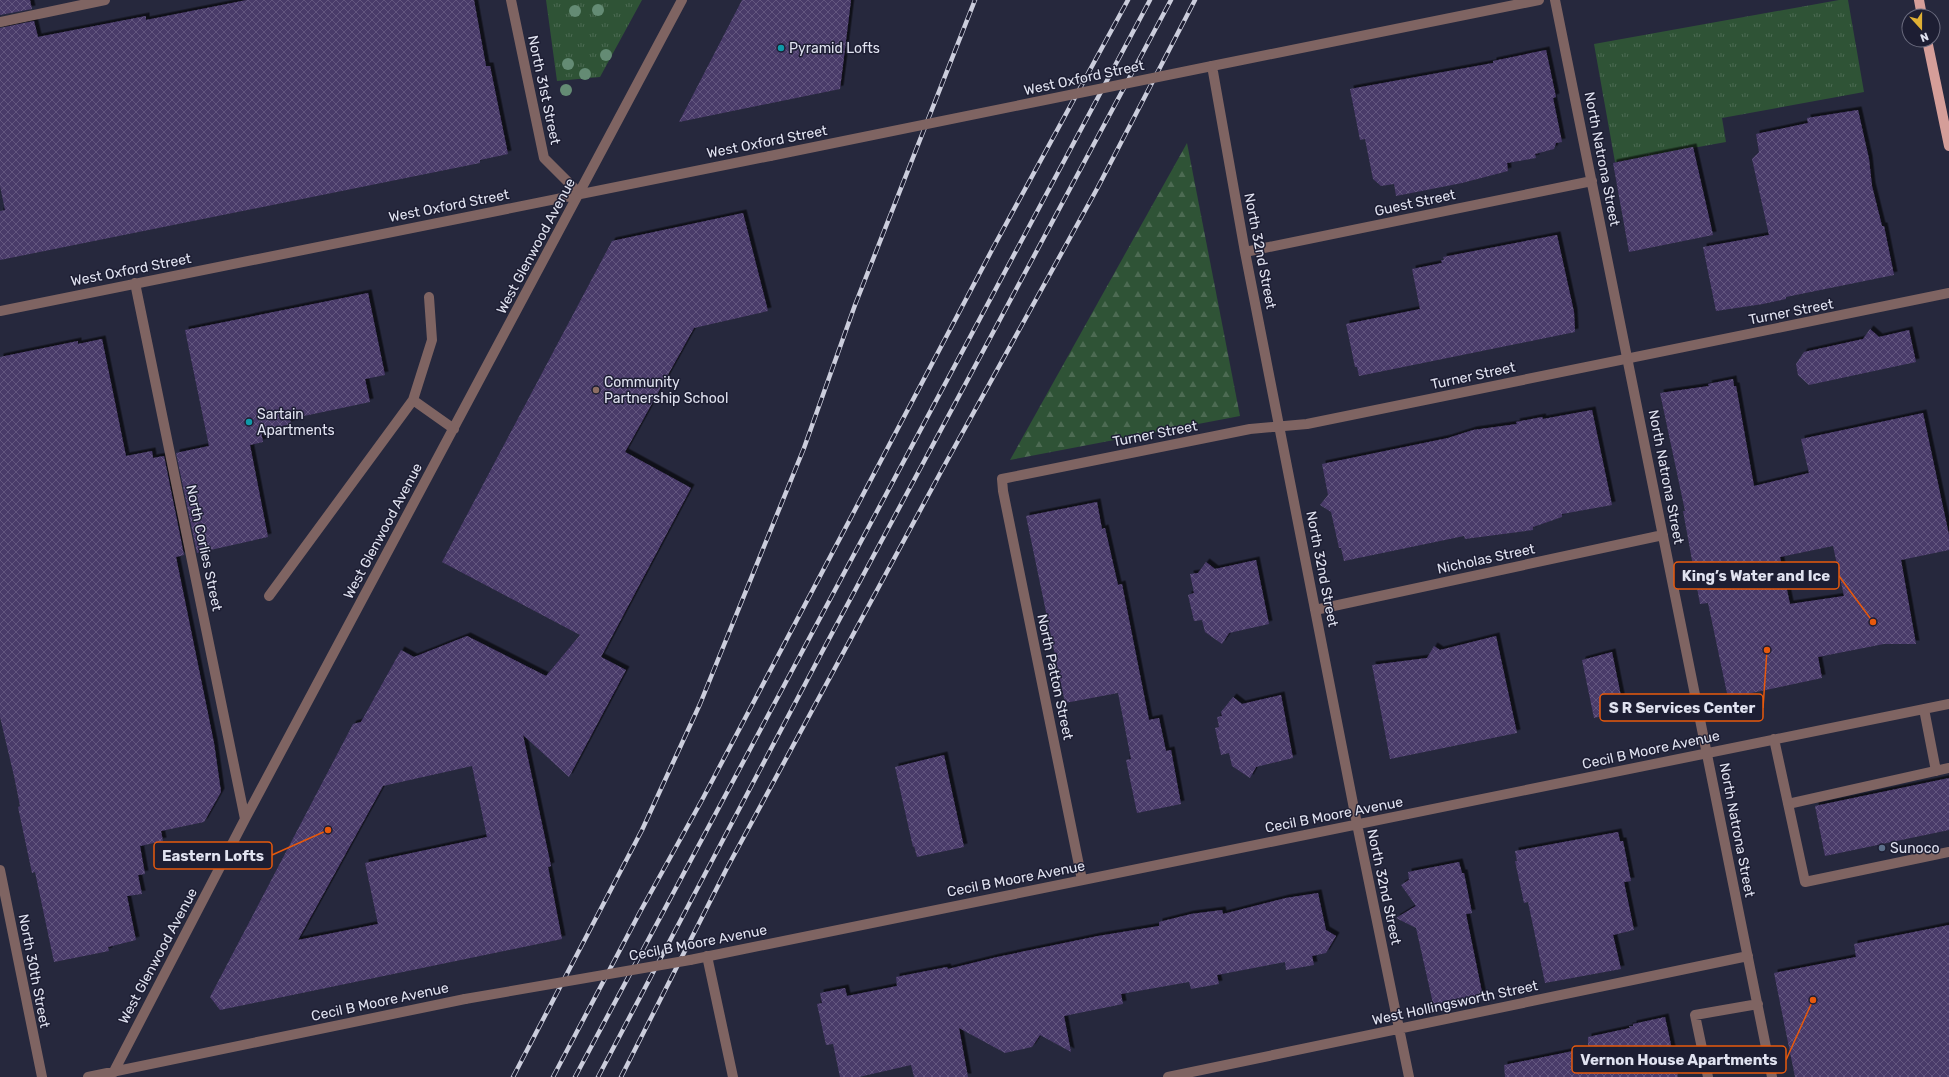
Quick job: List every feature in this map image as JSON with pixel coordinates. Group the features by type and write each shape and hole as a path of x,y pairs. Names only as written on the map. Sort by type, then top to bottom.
{"main road":[{"path":"1929,48 1949,146"}],"street":[{"path":"0,22 105,0"},
{"name":"North 31st Street","path":"511,0 544,158 580,194"},
{"name":"West Glenwood Avenue","path":"112,1074 245,819 580,194 682,0"},
{"name":"West Oxford Street","path":"0,311 1539,0"},
{"name":"North Natrona Street","path":"1555,0 1772,1077"},
{"name":"North 32nd Street","path":"1212,66 1245,252 1279,427 1357,824 1409,1077"},
{"name":"Guest Street","path":"1245,252 1592,181"},
{"name":"North Corlies Street","path":"135,283 245,819"},
{"name":"Turner Street","path":"1002,479 1250,429 1307,424 1949,293"},
{"path":"269,596 413,400 432,340 429,297"},
{"path":"413,400 454,429"},
{"name":"North Patton Street","path":"1002,479 1003,491 1082,880"},
{"name":"Nicholas Street","path":"1315,610 1663,535"},
{"name":"Cecil B Moore Avenue","path":"88,1077 112,1074 465,999 690,960 1949,704"},
{"path":"1924,709 1936,771"},
{"path":"1774,739 1805,882 1949,852"},
{"path":"1788,804 1949,768"},
{"name":"North 30th Street","path":"0,870 42,1077"},
{"path":"707,956 733,1077"},
{"name":"West Hollingsworth Street","path":"1168,1077 1748,956"},
{"path":"1708,1077 1695,1015 1758,1004"}],"green space":[{"path":"546,0 642,0 600,77 557,81"},
{"path":"1839,0 1848,0 1864,92 1722,118 1726,142 1615,162 1594,44"},
{"path":"1187,143 1240,416 1010,460"}],"building":[{"path":"0,0 30,0 32,9 0,15"},
{"path":"247,0 474,0 486,66 490,66 508,154 480,160 480,163 0,260 0,211 5,210 0,186 0,28 34,21 38,37 146,16 146,20"},
{"name":"Pyramid Lofts","path":"742,0 851,0 840,89 679,122"},
{"path":"1546,50 1556,97 1553,98 1562,142 1556,143 1554,149 1535,154 1536,158 1507,163 1508,171 1462,183 1396,196 1394,184 1381,186 1373,179 1365,139 1360,140 1350,89 1493,63 1493,61"},
{"path":"1858,110 1869,159 1872,186 1882,226 1884,226 1894,275 1786,297 1786,299 1763,304 1716,311 1703,247 1769,235 1752,159 1759,152 1756,134 1808,123 1807,118"},
{"path":"1693,147 1713,235 1629,252 1613,163"},
{"path":"743,213 768,311 694,328 625,452 691,488 601,657 626,670 569,777 523,735 551,866 548,867 562,939 220,1010 210,997 353,724 361,722 401,650 414,657 467,636 546,676 580,635 442,562 612,241","holes":["472,766 487,837 365,863 378,924 298,940 383,786"]},
{"path":"1557,235 1574,312 1575,332 1359,376 1357,367 1355,367 1346,324 1420,309 1412,269 1442,263 1441,260 1444,260 1443,257"},
{"name":"Sartain Apartments","path":"368,293 385,375 365,379 370,402 290,419 291,424 261,431 263,442 250,445 268,537 197,553 176,453 209,446 185,330"},
{"path":"1870,329 1879,337 1909,330 1916,362 1809,385 1798,375 1796,364 1804,352 1863,339"},
{"path":"102,339 126,456 152,451 153,458 164,456 184,555 176,557 214,743 221,792 204,822 161,831 163,841 140,846 145,874 138,875 142,894 127,896 136,940 108,947 109,951 54,962 35,872 32,873 18,807 20,806 14,776 0,717 0,357 78,341 78,344"},
{"path":"1733,379 1734,386 1736,386 1754,486 1809,473 1801,439 1923,413 1949,535 1949,550 1901,560 1916,644 1884,644 1818,657 1822,678 1728,698 1708,603 1700,604 1683,511 1685,511 1660,393 1709,386 1708,384","holes":["1833,546 1844,596 1790,604 1780,557"]},
{"path":"1592,410 1612,505 1562,514 1562,517 1533,527 1533,530 1465,539 1464,536 1344,561 1341,548 1339,548 1331,512 1320,505 1328,495 1322,464 1448,438 1473,430 1517,424 1516,422 1542,417 1543,419"},
{"path":"1097,502 1102,529 1105,528 1118,585 1122,584 1149,720 1159,718 1166,751 1171,750 1181,804 1137,813 1126,760 1131,759 1118,693 1065,703 1026,516"},
{"path":"1256,560 1269,624 1229,633 1222,644 1205,632 1202,620 1194,621 1188,595 1194,593 1190,574 1198,573 1206,562 1215,569"},
{"path":"1496,636 1517,733 1390,759 1372,665 1427,658 1434,646 1440,650"},
{"path":"1612,652 1624,711 1594,718 1582,660"},
{"path":"1281,695 1293,758 1256,767 1250,778 1232,766 1229,753 1221,755 1215,728 1219,727 1217,717 1222,716 1221,712 1233,697 1242,704"},
{"path":"944,755 964,847 917,857 914,846 913,847 895,767"},
{"path":"1949,778 1949,830 1825,856 1815,806"},
{"path":"1618,832 1620,841 1623,841 1631,881 1624,882 1634,930 1613,935 1621,969 1545,983 1528,902 1524,903 1515,861 1517,861 1515,851"},
{"path":"1459,862 1462,873 1464,873 1472,913 1466,914 1483,997 1434,1008 1416,928 1396,918 1416,906 1401,885 1409,880 1408,872"},
{"path":"1318,893 1326,930 1336,936 1326,953 1312,956 1314,965 1286,970 1285,962 1217,975 1219,984 1191,989 1189,982 1121,994 1123,1004 1064,1016 1071,1052 1040,1035 1032,1047 1005,1053 959,1028 968,1077 914,1077 911,1065 859,1077 840,1077 833,1044 826,1045 817,1004 822,1003 820,993 845,988 847,996 897,986 896,977 947,967 948,969 1098,936 1159,926 1159,922 1191,914 1222,910 1223,914 1286,898"},
{"path":"1949,925 1949,1077 1795,1077 1774,973 1856,957 1854,944"},
{"path":"1665,1017 1678,1077 1505,1077 1504,1065 1588,1048 1588,1037 1630,1028 1629,1026 1633,1026 1633,1024"}],"railway":[{"path":"513,1077 642,830 700,704 804,448 855,305 975,0"},
{"path":"553,1077 640,912 702,800 993,248 1128,0"},
{"path":"575,1077 1150,0"},
{"path":"598,1077 822,652 1171,0"},
{"path":"621,1077 727,868 943,468 1098,187 1195,0"}],"place":[{"name":"Pyramid Lofts","path":"781,48"},
{"name":"Community Partnership School","path":"596,390"},
{"name":"Sartain Apartments","path":"249,422"},
{"name":"King’s Water and Ice","path":"1873,622"},
{"name":"S R Services Center","path":"1767,650"},
{"name":"Eastern Lofts","path":"328,830"},
{"name":"Sunoco","path":"1882,848"},
{"name":"Vernon House Apartments","path":"1813,1000"}]}
